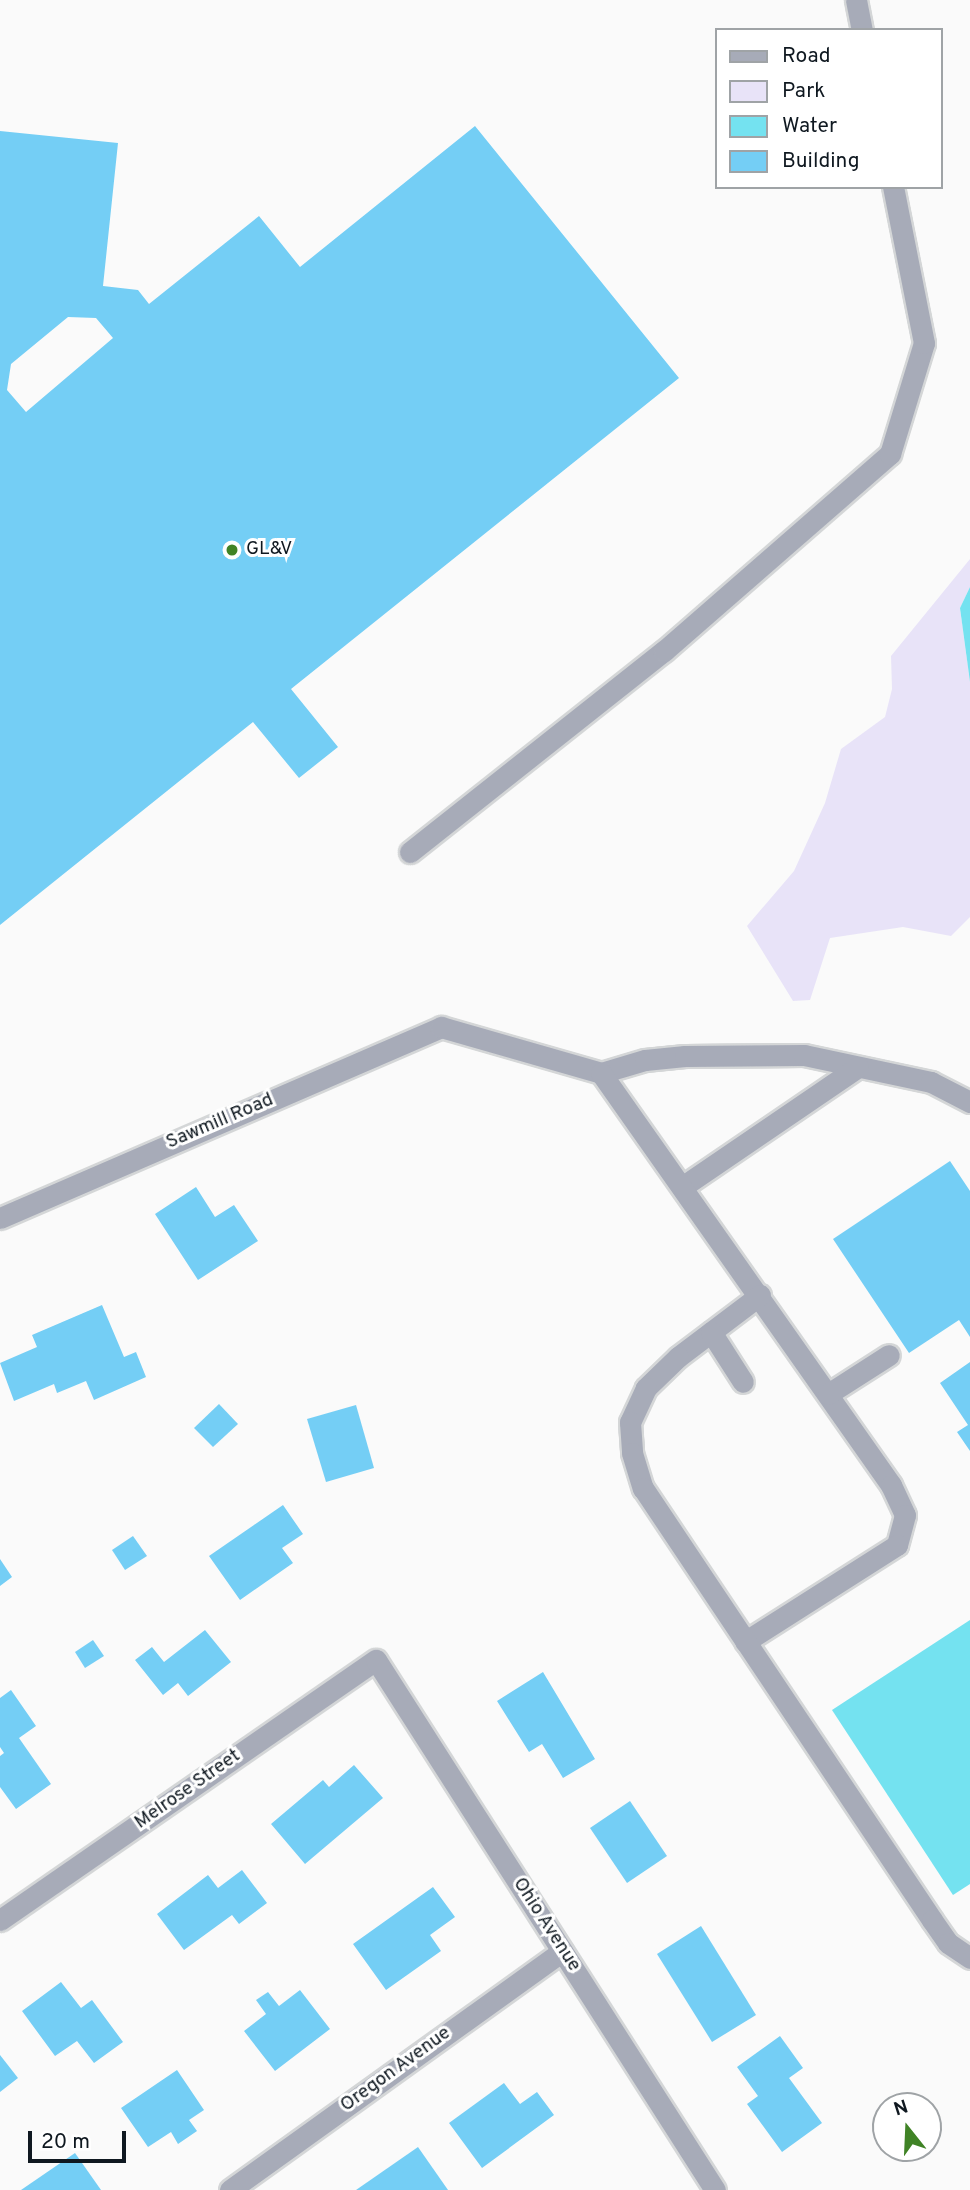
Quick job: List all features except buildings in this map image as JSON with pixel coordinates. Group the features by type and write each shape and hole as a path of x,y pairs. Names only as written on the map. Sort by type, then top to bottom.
{"street":[{"path":"856,0 862,28"},
{"path":"410,852 664,651 890,454 924,343 893,189"},
{"name":"Sawmill Road","path":"0,1218 441,1027 601,1073"},
{"path":"745,1642 897,1545 905,1515 891,1485 601,1073 645,1060 685,1056 804,1055 931,1082 970,1102"},
{"path":"682,1186 858,1067"},
{"path":"760,1296 711,1332 646,1388 630,1422 632,1452 643,1488 948,1943 970,1958"},
{"path":"711,1332 743,1382"},
{"path":"828,1394 889,1355"},
{"name":"Melrose Street","path":"0,1920 376,1660"},
{"name":"Ohio Avenue","path":"376,1660 715,2190"},
{"name":"Oregon Avenue","path":"230,2190 562,1951"}],"green space":[{"path":"970,559 970,587 960,608 970,682 970,917 951,936 903,927 830,938 810,1000 793,1001 747,926 794,871 825,803 841,749 885,717 892,689 891,656"}],"water":[{"path":"970,587 970,682 960,608"},
{"path":"970,1620 970,1884 953,1895 832,1710"}],"place":[{"name":"GL&V","path":"232,550"}]}
